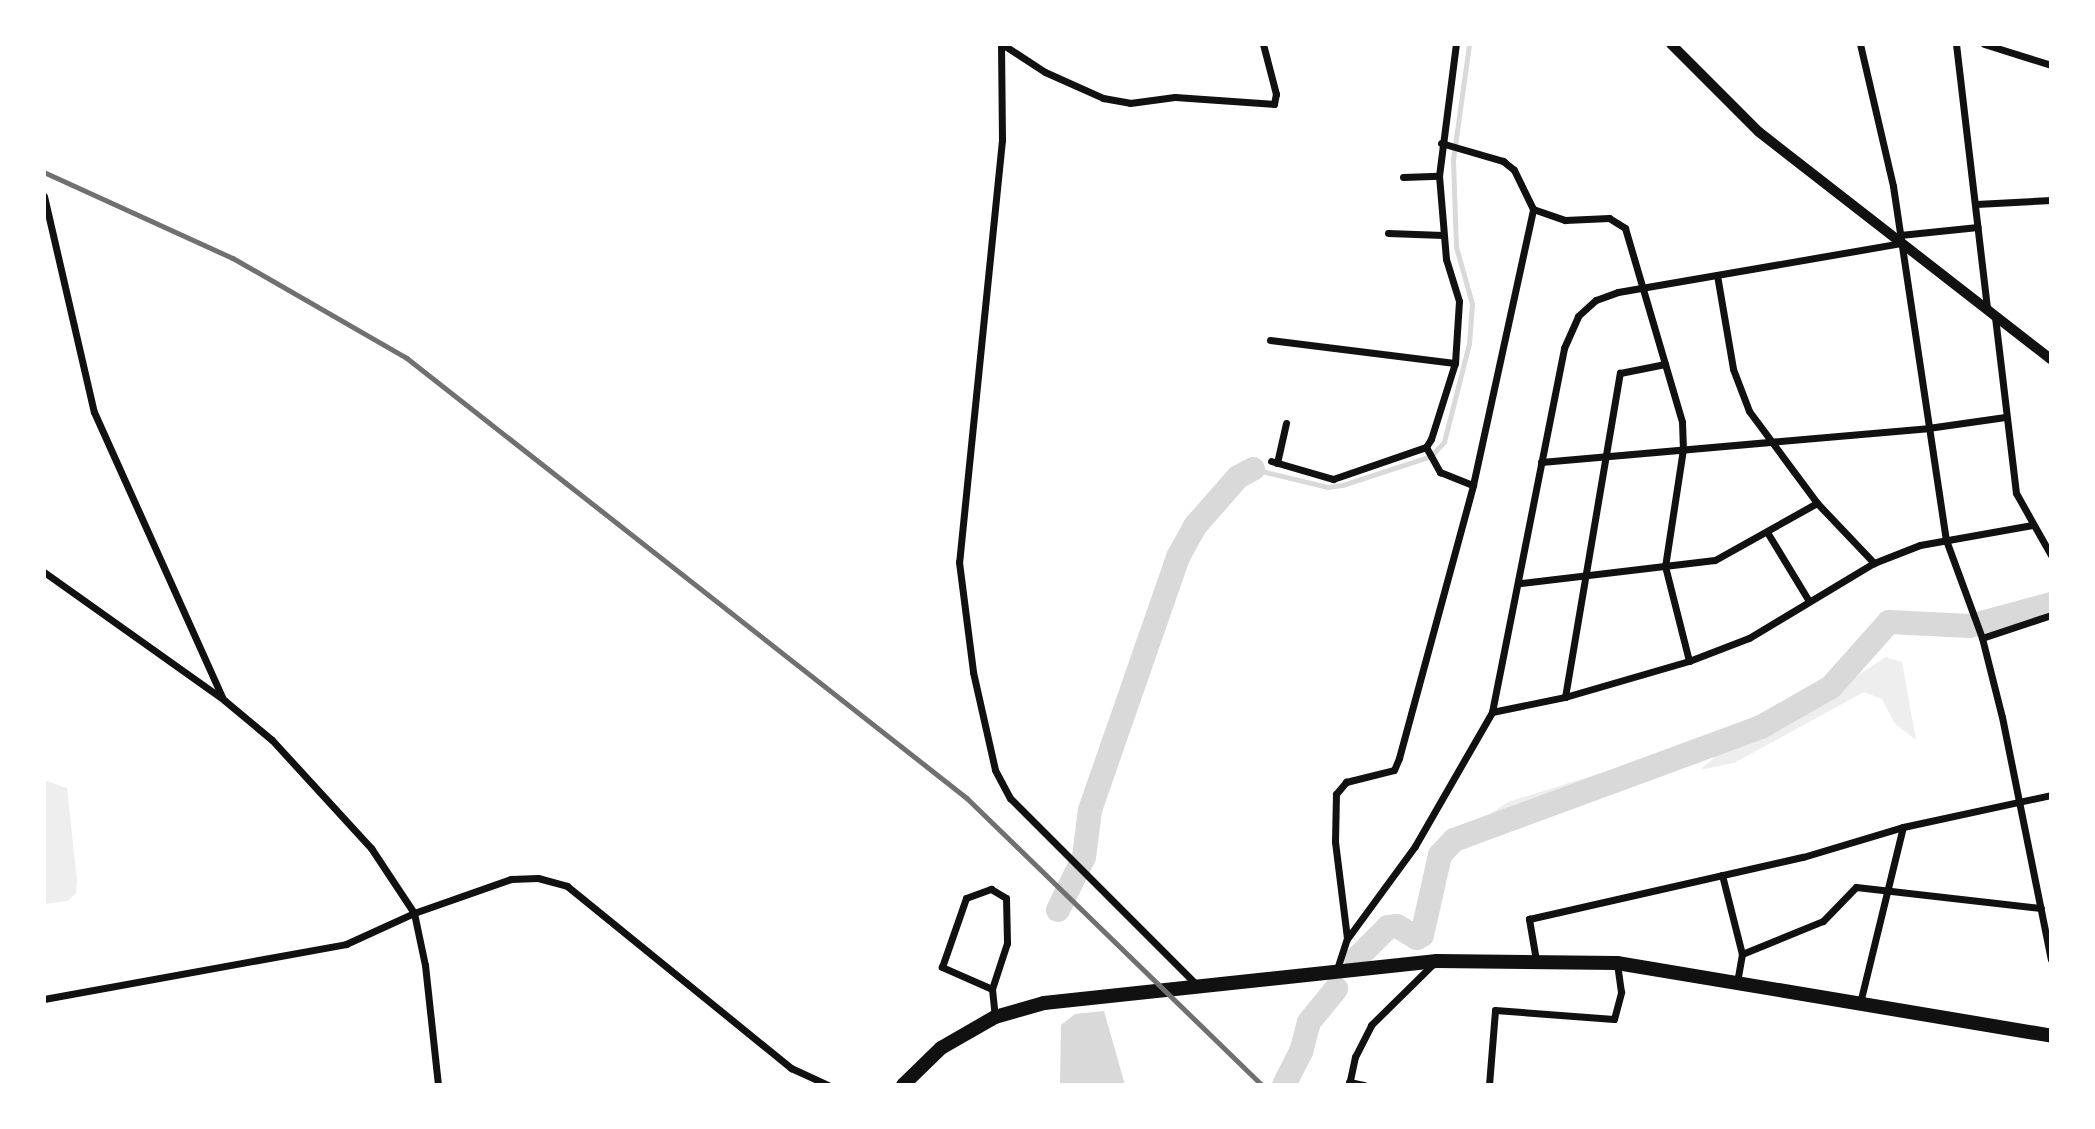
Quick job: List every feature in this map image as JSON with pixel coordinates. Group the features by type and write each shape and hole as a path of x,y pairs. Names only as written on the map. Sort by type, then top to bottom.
{"main road":[{"path":"903,1085 941,1048 995,1017 1044,1003 1337,969 1437,961 1617,963 2051,1037"}],"street":[{"path":"1001,44 1045,72 1103,98 1130,103 1175,97 1274,104 1276,94 1263,44"},
{"path":"1001,44 1002,139 958,562 973,672 995,770 1010,798 1068,859 1197,985"},
{"path":"1455,44 1455,75 1439,176 1443,234 1459,301 1455,363 1427,449 1440,472 1474,485"},
{"path":"1671,44 1759,132 2051,359"},
{"path":"1860,44 1900,239 1945,540 1982,638 2020,801 2051,959"},
{"path":"1956,44 1978,227 2016,493 2051,555"},
{"path":"1984,44 2051,65"},
{"path":"1347,939 1335,841 1336,794 1346,782 1394,770 1474,485 1533,209 1514,170 1503,161 1444,143"},
{"path":"1403,177 1439,176"},
{"path":"44,196 94,412 187,628 224,701"},
{"path":"1976,204 2051,200"},
{"path":"1533,209 1565,220 1617,222 1625,228 1682,422 1683,449 1665,566 1689,661"},
{"path":"1337,969 1347,939 1415,846 1492,712 1521,583 1541,462 1572,326 1596,300 1642,286 1717,275 1900,239 1978,227"},
{"path":"1388,233 1443,234"},
{"path":"1717,275 1737,379 1749,411 1817,503 1874,563"},
{"path":"1270,340 1455,363"},
{"path":"1565,697 1620,373 1665,364"},
{"path":"1541,462 1928,428 2005,417"},
{"path":"1286,423 1274,462 1333,479 1427,449"},
{"path":"1521,583 1715,560 1817,503"},
{"path":"1492,712 1565,697 1689,661 1749,638 1874,563 1945,540 2032,525"},
{"path":"1767,532 1809,601"},
{"path":"44,572 224,701 272,740 371,848 414,913 425,965 438,1085"},
{"path":"1982,638 2051,615"},
{"path":"1536,960 1529,919 1722,875 1903,827 2051,795"},
{"path":"1860,1003 1903,827"},
{"path":"1722,875 1742,954 1737,982"},
{"path":"44,999 346,944 414,913 511,879 538,878 567,886 791,1068 828,1085"},
{"path":"1742,954 1823,921 1856,887 2041,908"},
{"path":"992,989 942,967 966,898 991,889 1006,898 1007,943 992,989 995,1017"},
{"path":"1364,1085 1349,1084 1355,1057 1371,1026 1437,961"},
{"path":"1489,1085 1495,1010 1614,1019 1621,992 1617,963"}],"shaded area":[{"path":"1886,657 1902,662 1916,740 1895,724 1882,699 1864,692 1734,763 1700,770 1718,754 1779,727"},
{"path":"1645,759 1602,782 1490,823 1491,813 1508,802"},
{"path":"44,780 67,788 77,881 76,893 68,901 44,904"},
{"path":"1104,1011 1125,1085 1060,1085 1061,1025 1075,1014"}],"waterway":[{"path":"1253,469 1328,487 1343,485 1431,456 1444,442 1469,344 1472,304 1456,247 1453,160 1469,44"},
{"path":"1058,910 1084,857 1090,810 1178,557 1195,526 1238,477 1253,469"},
{"path":"1356,959 1388,927 1397,926 1417,938 1422,935 1440,855 1454,840 1761,727 1831,687 1889,622 1970,626 2051,604"},
{"path":"1284,1085 1301,1052 1309,1022 1336,989"}],"railway":[{"path":"44,172 233,258 407,358 967,798 1262,1085"}]}
